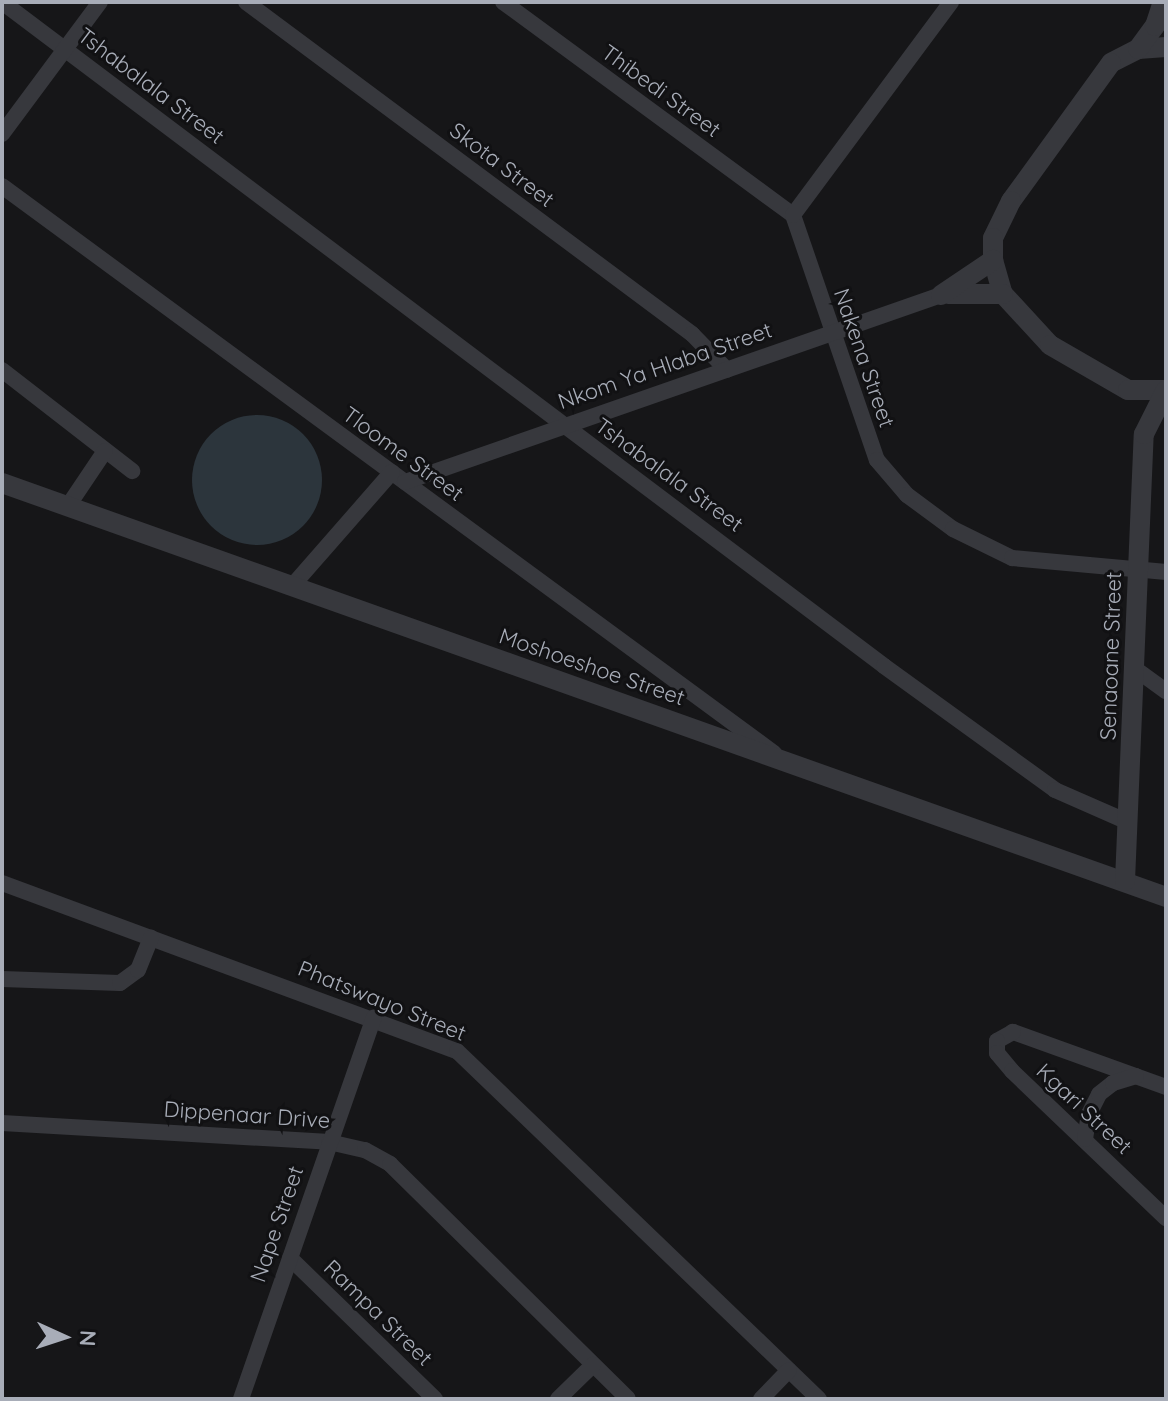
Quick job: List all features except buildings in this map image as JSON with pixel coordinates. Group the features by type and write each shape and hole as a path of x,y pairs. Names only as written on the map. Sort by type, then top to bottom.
{"street":[{"name":"Tshabalala Street","path":"2,2 565,427 1055,790 1128,822"},
{"path":"2,134 100,2"},
{"name":"Skota Street","path":"246,2 692,334 727,370"},
{"name":"Thibedi Street","path":"503,2 793,215"},
{"path":"793,215 951,2"},
{"path":"1161,4 1166,39"},
{"path":"1161,4 1152,33 1138,49 1111,63 1011,201 993,238 993,260 1003,294 1050,345 1128,390 1166,390"},
{"path":"1138,49 1166,47"},
{"name":"Tloome Street","path":"2,186 779,756"},
{"name":"Nakena Street","path":"793,215 831,334 877,460 907,495 953,529 1012,558 1166,572"},
{"name":"Nkom Ya Hlaba Street","path":"293,585 398,477 565,427 941,295 993,260"},
{"name":"Nkom Ya Hlaba Street","path":"941,295 1003,294"},
{"path":"2,370 132,471"},
{"name":"Senaoane Street","path":"1125,881 1144,434 1128,390"},
{"name":"Senaoane Street","path":"1144,434 1166,390"},
{"path":"68,506 105,451"},
{"name":"Moshoeshoe Street","path":"2,483 779,756 1166,897"},
{"path":"1134,668 1166,691"},
{"name":"Phatswayo Street","path":"2,883 436,1041 470,1061 819,1399"},
{"path":"2,979 120,983 138,970 151,937"},
{"name":"Nape Street","path":"241,1399 374,1018"},
{"name":"Kgari Street","path":"1136,1076 1013,1032 998,1038 997,1053 1166,1218"},
{"path":"1085,1139 1089,1114 1099,1094 1113,1083 1136,1076 1166,1087"},
{"name":"Dippenaar Drive","path":"2,1123 329,1142 365,1150 390,1164 628,1399"},
{"name":"Rampa Street","path":"290,1258 435,1399"},
{"path":"558,1399 593,1365"},
{"path":"761,1399 789,1370"}],"shaded area":[{"path":"257,415 282,420 303,434 317,455 322,480 317,505 303,526 282,540 257,545 232,540 211,526 197,505 192,480 197,455 211,434 232,420"}]}
